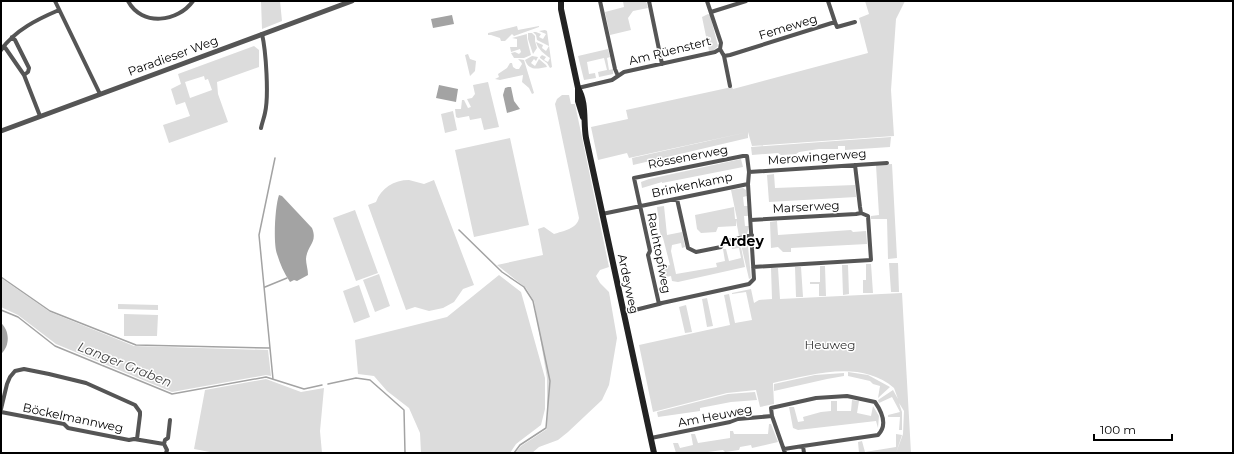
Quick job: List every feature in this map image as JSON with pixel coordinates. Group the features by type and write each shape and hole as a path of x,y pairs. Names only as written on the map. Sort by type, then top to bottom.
{"main road":[{"name":"Ardeyweg","path":"556,1 561,9"},
{"name":"Ardeyweg","path":"561,1 561,9 578,88 582,95 585,109 584,118 586,138 654,453"}],"street":[{"path":"55,1 100,94"},
{"path":"128,1 137,12 145,17 157,19 179,14 189,7 193,1"},
{"name":"Paradieser Weg","path":"1,131 352,1"},
{"path":"600,1 615,69 618,76"},
{"path":"649,1 662,64"},
{"name":"Am Rüenstert","path":"578,88 612,80 624,72 715,52 720,49 721,44 707,1"},
{"path":"711,12 746,1"},
{"path":"828,1 835,22"},
{"path":"40,116 24,75 2,48 12,37 26,27 59,10"},
{"name":"Femeweg","path":"724,56 835,22 837,27 855,22"},
{"path":"261,128 267,100 262,34"},
{"path":"12,37 29,68 28,72 24,75"},
{"path":"720,49 724,56 730,86"},
{"name":"Rössenerweg","path":"640,206 634,178 747,156 749,172 748,184"},
{"name":"Merowingerweg","path":"749,172 887,162"},
{"path":"753,267 870,260 868,216 862,213 860,208 855,165"},
{"name":"Brinkenkamp","path":"602,214 748,184 754,279 749,284 623,313"},
{"path":"677,199 688,248 696,252 721,247 724,242 752,235"},
{"name":"Rauhtopfweg","path":"640,206 650,251 648,255 659,304"},
{"name":"Marserweg","path":"751,220 862,213"},
{"path":"1,409 7,384 15,371 24,369 49,374 86,383 135,405 140,412 137,439"},
{"path":"847,396 875,402 882,412 882,430 878,434 803,446 785,451 772,416 771,408 816,398 847,396"},
{"name":"Böckelmannweg","path":"1,412 64,424 68,428 75,430 129,440 137,439 164,444"},
{"name":"Am Heuweg","path":"651,438 730,422 738,419 772,416"},
{"path":"166,453 167,450 164,444 165,440 168,438 170,420"},
{"path":"803,446 804,453"}],"green space":[{"path":"261,1 280,1 282,21 262,29"},
{"path":"623,1 646,1 648,8 633,11 628,18 631,30 610,35 605,12 624,7"},
{"path":"865,1 905,1 896,19 891,90 894,136 752,146 748,132 629,158 627,153 598,160 591,127 628,119 626,110 732,87 733,89 868,53 859,18 869,14"},
{"path":"708,14 710,15 718,46 714,50 709,51 702,17"},
{"path":"517,26 518,30 539,26 514,36 512,34 505,41 501,41 500,38 488,35 488,33"},
{"path":"539,31 547,31 552,67 550,68 540,57 542,55 546,57 544,60 548,62 550,58 538,47 536,42 543,45 542,48 546,51 549,46 537,40 536,35 533,32 541,34 539,37 543,39 546,34"},
{"path":"528,33 532,33 535,36 537,48 533,54 528,39"},
{"path":"527,34 531,55 524,58 514,58 511,53 515,52 519,54 521,52 520,49 511,52 510,47 517,47 517,39 512,38"},
{"path":"254,46 259,50 259,67 217,82 218,94 228,122 169,143 163,125 190,116 185,102 176,105 171,89 181,84 178,74","holes":["204,76 205,80 208,79 212,90 190,98 185,82"]},
{"path":"608,49 610,57 607,58 609,70 613,69 613,74 599,77 598,72 607,70 604,58 587,62 589,74 595,73 596,78 584,80 578,56"},
{"path":"468,54 470,59 476,61 475,71 470,76 465,55"},
{"path":"532,56 538,57 536,61 534,59 531,63 535,66 539,59 547,67 537,69 531,68 525,60"},
{"path":"518,59 524,60 534,93 532,94 529,88 522,82 523,75 500,80 495,79 499,77 498,74 507,68 510,63 512,63 513,67 516,69 519,69 522,64"},
{"path":"488,82 499,127 484,130 481,118 470,120 469,116 458,118 456,117 455,109 461,109 462,100 464,100 468,108 471,107 467,99 472,98 475,94 473,85"},
{"path":"562,95 569,95 571,104 575,104 609,267 600,270 596,276 600,283 609,292 617,338 609,385 602,400 558,440 539,447 532,453 515,453 521,446 547,429 547,378 534,301 526,288 497,265 543,255 538,229 544,227 554,234 573,227 578,222 579,218 555,104 557,99"},
{"path":"453,111 457,130 445,133 441,114"},
{"path":"748,132 748,138 633,165 632,158"},
{"path":"891,137 890,147 845,150 845,146 838,146 838,149 819,149 799,152 796,154 781,155 778,153 752,155 751,147"},
{"path":"510,138 529,225 474,237 455,150"},
{"path":"741,159 743,167 662,182 642,188 641,182 649,179"},
{"path":"892,164 897,258 888,259 887,219 871,219 871,216 879,215 876,165"},
{"path":"774,174 775,188 855,185 856,197 769,202 767,175"},
{"path":"409,180 424,184 434,180 474,285 463,289 454,302 443,308 429,311 415,307 406,310 368,205 376,202 381,193 393,183"},
{"path":"743,188 746,190 747,196 743,197 744,206 748,206 748,216 744,216 745,226 749,226 747,234 739,236 736,220 736,226 718,227 716,232 701,233 697,229 695,215 734,207 735,219 737,219 731,190"},
{"path":"664,206 667,235 682,232 685,247 682,248 681,243 672,245 671,251 676,274 717,267 716,263 725,261 723,249 726,249 729,261 741,258 739,248 732,249 731,243 740,242 745,267 678,282 672,281 671,276 661,278 659,270 670,265 659,228 657,209 657,207"},
{"path":"355,210 378,273 356,281 333,218"},
{"path":"777,221 778,235 851,230 853,232 866,231 867,244 791,248 791,252 783,252 778,247 771,248 770,222"},
{"path":"746,239 749,241 750,246 748,246 751,278 749,279 740,240"},
{"path":"889,263 898,263 899,292 891,292"},
{"path":"866,264 871,264 873,293 863,293 863,280 866,280"},
{"path":"842,265 848,265 849,294 843,295"},
{"path":"820,266 825,266 826,296 819,296 819,284 810,284 810,282 820,282"},
{"path":"795,267 801,267 803,297 796,297"},
{"name":"Heuweg","path":"771,268 778,268 780,299 902,293 911,453 896,453 903,434 904,411 899,403 902,412 902,430 899,430 900,417 888,417 888,415 900,412 892,397 879,403 878,400 893,390 898,399 894,388 881,379 866,374 851,372 819,373 773,383 774,404 760,407 756,390 727,393 653,412 639,345 730,325 724,295 729,294 735,323 752,320 746,292 732,293 751,289 754,303 759,300 772,299"},
{"path":"379,274 390,306 375,312 363,280"},
{"path":"499,275 521,292 545,378 545,409 541,425 516,444 510,453 421,453 420,433 409,408 387,391 374,376 358,374 355,340 447,317"},
{"path":"1,278 50,312 134,346 268,350 271,376 266,375 172,392 56,344 18,315 1,307"},
{"path":"359,285 370,317 354,323 343,291"},
{"path":"707,298 713,326 707,327 702,299"},
{"path":"118,304 158,305 158,310 118,309"},
{"path":"686,305 692,332 685,333 679,307"},
{"path":"124,314 158,315 157,336 124,336"},
{"path":"848,372 868,375 890,387 878,398 880,386 873,384 870,381 848,376"},
{"path":"844,373 844,376 774,391 774,384 815,375"},
{"path":"266,379 301,392 324,388 320,431 322,453 215,453 194,449 205,390"},
{"path":"755,392 757,400 731,402 700,408 700,411 658,417 657,412 728,394"},
{"path":"852,400 859,401 857,413 871,416 873,406 879,416 878,428 876,421 798,430 793,428 789,407 794,407 798,422 804,421 803,417 831,411 831,401 837,401 837,411 851,411"},
{"path":"769,424 771,424 778,442 752,448 751,445 740,447 739,450 725,452 723,450 700,453 676,453 673,443 678,443 680,448 693,445 691,434 695,434 698,443 730,438 730,431 733,431 734,434 768,434"},
{"path":"896,434 902,435 896,453 859,453 858,442 862,441 865,452 896,447"}],"shaded area":[{"path":"452,15 454,24 433,28 431,19"},
{"path":"439,85 458,89 456,102 436,98"},
{"path":"511,87 514,101 520,109 507,113 503,95 505,88"},
{"path":"279,195 282,196 312,228 314,233 313,241 308,250 306,259 308,275 297,281 294,280 290,282 277,254 275,224 276,207"},
{"path":"1,323 6,330 8,338 6,347 1,354"}],"waterway":[{"path":"273,379 259,235 275,158"},
{"path":"459,230 502,272 524,287 533,301 550,381 546,428 520,445 514,453"},
{"path":"1,277 50,311 136,345 269,348"},
{"path":"265,287 287,278"},
{"name":"Langer Graben","path":"1,310 18,317 55,346 172,394 266,377 304,389 322,385"},
{"name":"Langer Graben","path":"328,384 356,378 370,380 404,410 405,453"}],"district":[{"name":"Ardey","path":"742,241"}]}
